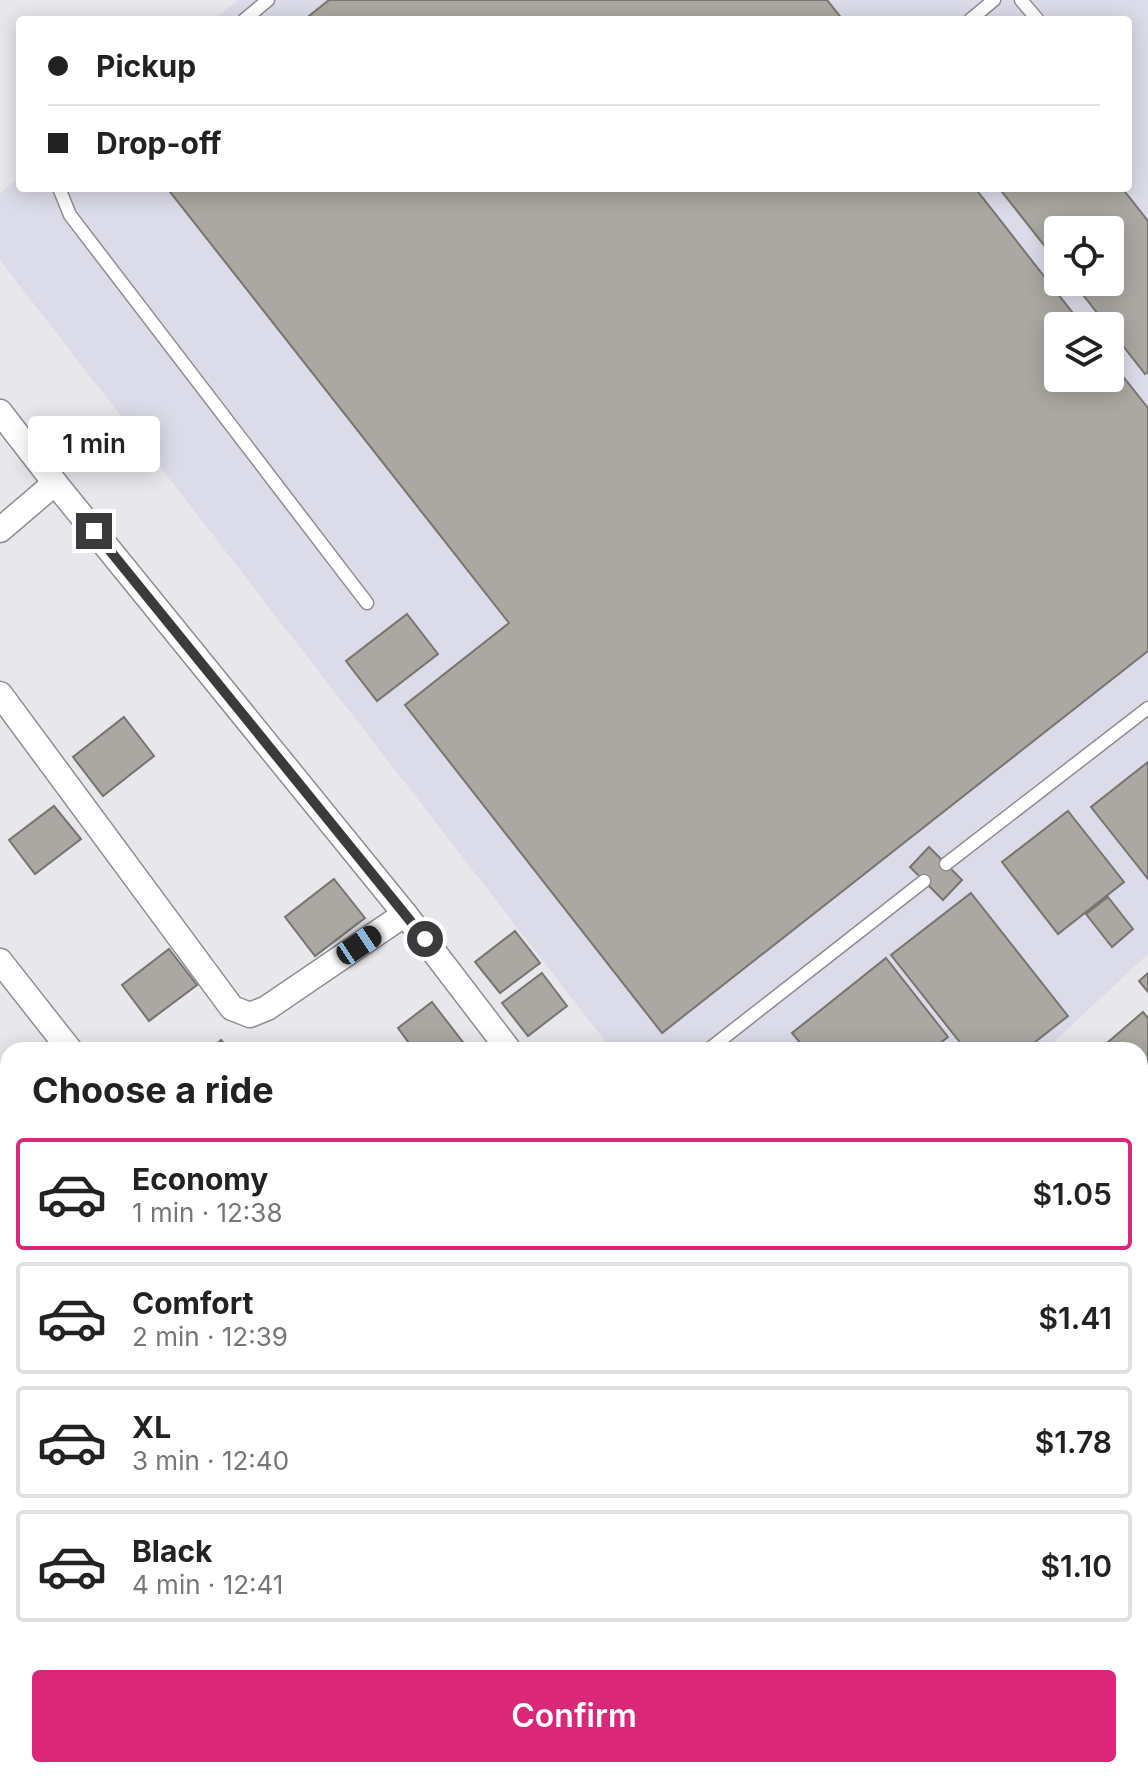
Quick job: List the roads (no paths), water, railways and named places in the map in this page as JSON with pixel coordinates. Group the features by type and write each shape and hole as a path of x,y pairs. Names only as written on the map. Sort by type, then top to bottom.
{"street":[{"path":"0,412 405,914 497,1042"},
{"path":"0,530 55,483"},
{"path":"0,694 232,1008 250,1015 267,1008 405,914"},
{"path":"0,961 64,1042"}],"lane":[{"path":"249,16 268,0"},
{"path":"975,16 994,0"},
{"path":"1021,0 1035,16"},
{"path":"61,192 70,215 367,603"},
{"path":"946,864 1148,708"},
{"path":"718,1042 924,881"}]}
